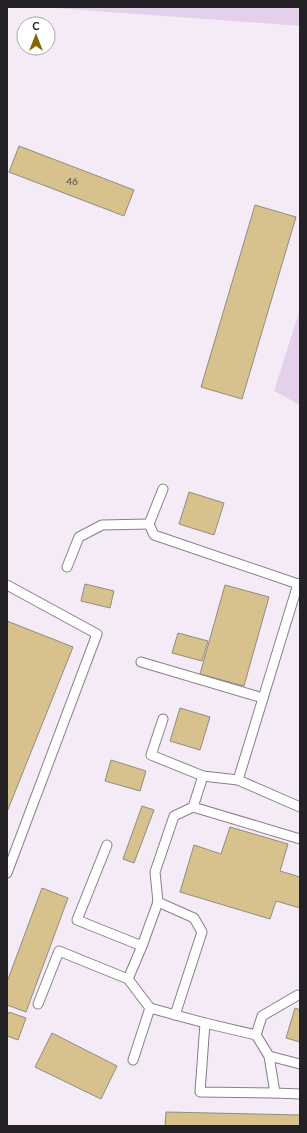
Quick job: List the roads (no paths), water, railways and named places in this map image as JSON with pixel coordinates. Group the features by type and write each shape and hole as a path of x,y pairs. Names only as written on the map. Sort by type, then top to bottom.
{"lane":[{"path":"163,489 149,524 154,535 299,584 238,780"},
{"path":"66,567 79,537 102,525 149,524"},
{"path":"7,585 97,634 7,873"},
{"path":"141,662 263,698"},
{"path":"163,719 151,755 203,776 238,780 300,807"},
{"path":"193,807 203,776"},
{"path":"128,979 158,902 156,872 174,816 193,807 300,839"},
{"path":"107,845 77,920 142,946"},
{"path":"158,902 194,918 202,932 175,1015"},
{"path":"38,1004 59,951 128,979 150,1008 256,1035 269,1056 275,1093"},
{"path":"256,1035 262,1016 299,993"},
{"path":"133,1060 150,1008"},
{"path":"205,1023 200,1092 300,1094"},
{"path":"269,1056 300,1064"}]}
